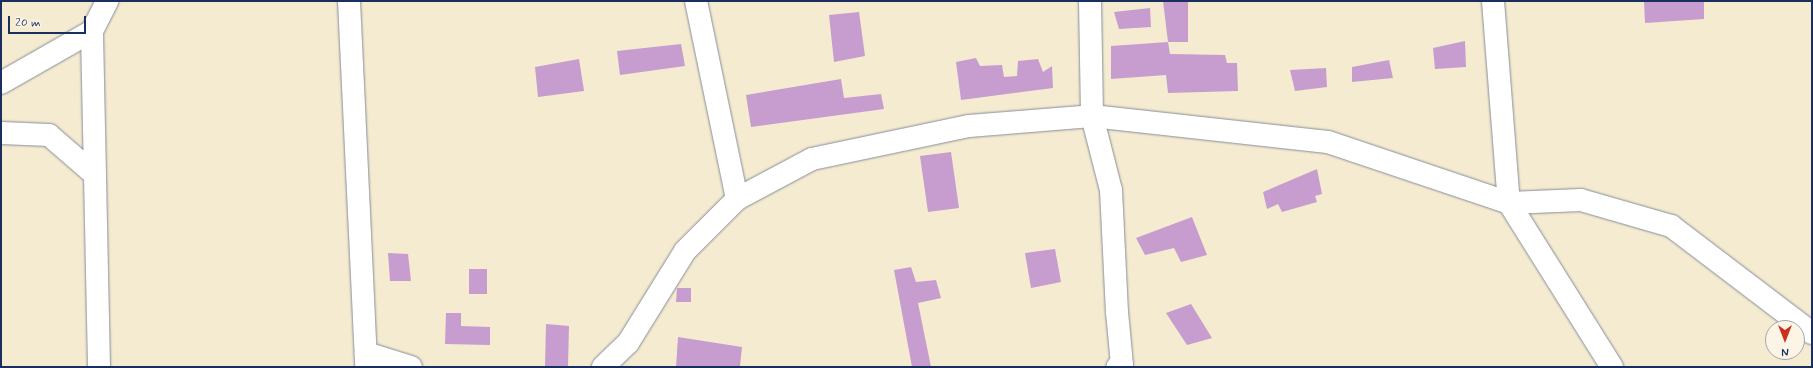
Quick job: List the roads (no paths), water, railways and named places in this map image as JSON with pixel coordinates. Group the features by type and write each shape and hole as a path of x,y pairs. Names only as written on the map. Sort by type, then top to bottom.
{"street":[{"path":"99,367 92,31 107,1"},
{"path":"349,1 366,360 411,367"},
{"path":"696,1 737,199"},
{"path":"1090,1 1092,116 1111,190 1120,366"},
{"path":"1493,1 1510,203 1612,367"},
{"path":"1,83 92,31"},
{"path":"603,367 628,343 686,251 737,199 812,159 969,126 1092,116 1328,142 1510,203 1581,200 1671,226 1812,333"},
{"path":"1,133 49,135 94,174"}]}
